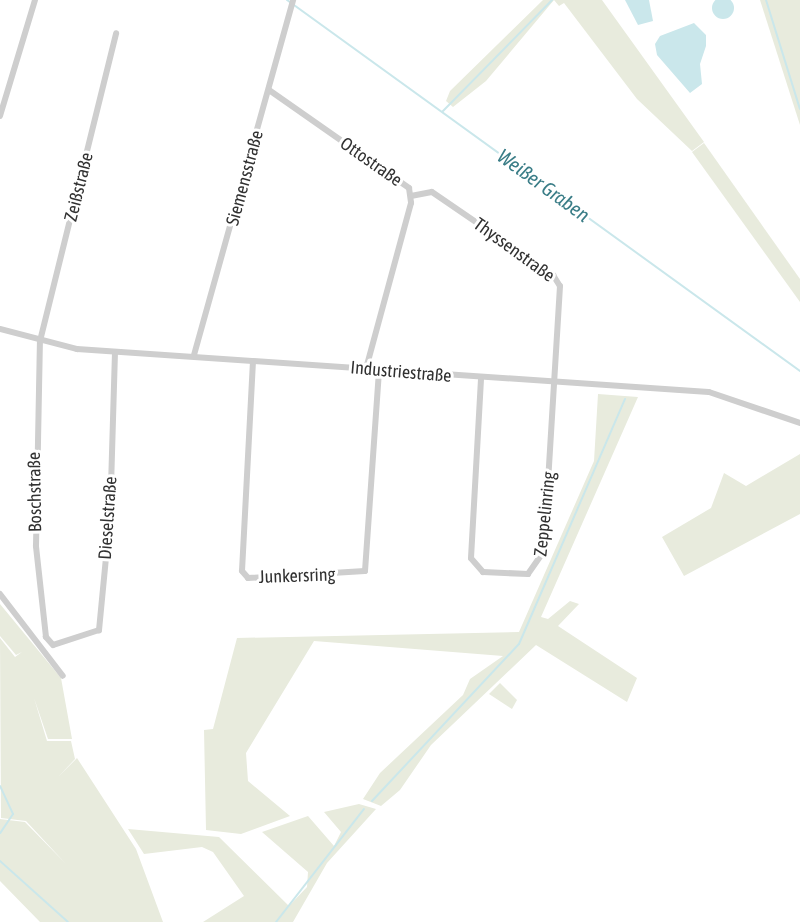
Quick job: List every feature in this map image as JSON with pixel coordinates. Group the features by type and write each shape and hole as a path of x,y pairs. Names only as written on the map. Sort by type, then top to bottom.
{"street":[{"path":"0,116 35,0"},
{"name":"Siemensstraße","path":"194,355 293,0"},
{"name":"Zeißstraße","path":"40,341 116,33"},
{"name":"Ottostraße","path":"269,90 409,188 411,196 366,369"},
{"name":"Thyssenstraße","path":"411,196 432,192 558,280 555,384"},
{"name":"Industriestraße","path":"0,329 40,341 115,352 194,355 481,379 725,394 800,423"},
{"name":"Boschstraße","path":"40,341 36,532 49,642"},
{"name":"Dieselstraße","path":"49,642 92,636 99,630 110,516 115,352"},
{"name":"Junkersring","path":"252,361 242,571 248,578 365,571 379,370"},
{"name":"Zeppelinring","path":"481,379 471,558 483,572 528,574 542,561 555,384"},
{"path":"0,594 63,676"}],"shaded area":[{"path":"543,0 554,0 486,81 453,107 446,101 450,91"},
{"path":"554,0 602,0 704,142 692,151 637,99 564,3 559,6"},
{"path":"760,0 800,0 800,125"},
{"path":"704,143 800,279 800,302 692,152"},
{"path":"598,394 638,397 541,617 548,619 570,601 579,604 558,626 637,678 627,702 536,645 431,745 400,790 381,806 363,799 380,773 463,695 470,679 503,656 314,641 246,753 248,781 290,816 241,834 206,830 204,730 213,729 237,638 519,632 594,461"},
{"path":"800,454 800,514 684,576 662,537 711,508 724,473 746,486"},
{"path":"0,604 61,678 72,739 48,739 34,698 47,741 71,741 75,759 59,776 77,758 136,849 163,922 40,922 0,881 0,819 25,822 66,864 26,821 1,818 0,638 15,657 22,652 16,655 0,636"},
{"path":"500,683 517,700 512,709 489,694"},
{"path":"359,804 376,809 327,863 293,922 203,922 244,896 213,852 202,847 144,854 128,829 219,837 289,906 307,887 308,872 262,832 308,816 334,846 341,832 324,812"}],"water":[{"path":"723,-3 733,4 734,8 727,18 723,19 713,12 712,8 719,-2"},
{"path":"625,0 649,0 653,21 638,25"},
{"path":"694,23 706,35 706,46 700,64 702,84 690,93 657,55 655,44 660,36"}],"waterway":[{"name":"Weißer Graben","path":"287,0 800,371"},
{"path":"443,111 552,0"},
{"path":"766,0 800,109"},
{"path":"372,801 519,644 625,399"},
{"path":"0,786 13,814 0,833"},
{"path":"276,922 364,809"},
{"path":"0,861 68,922"}]}
